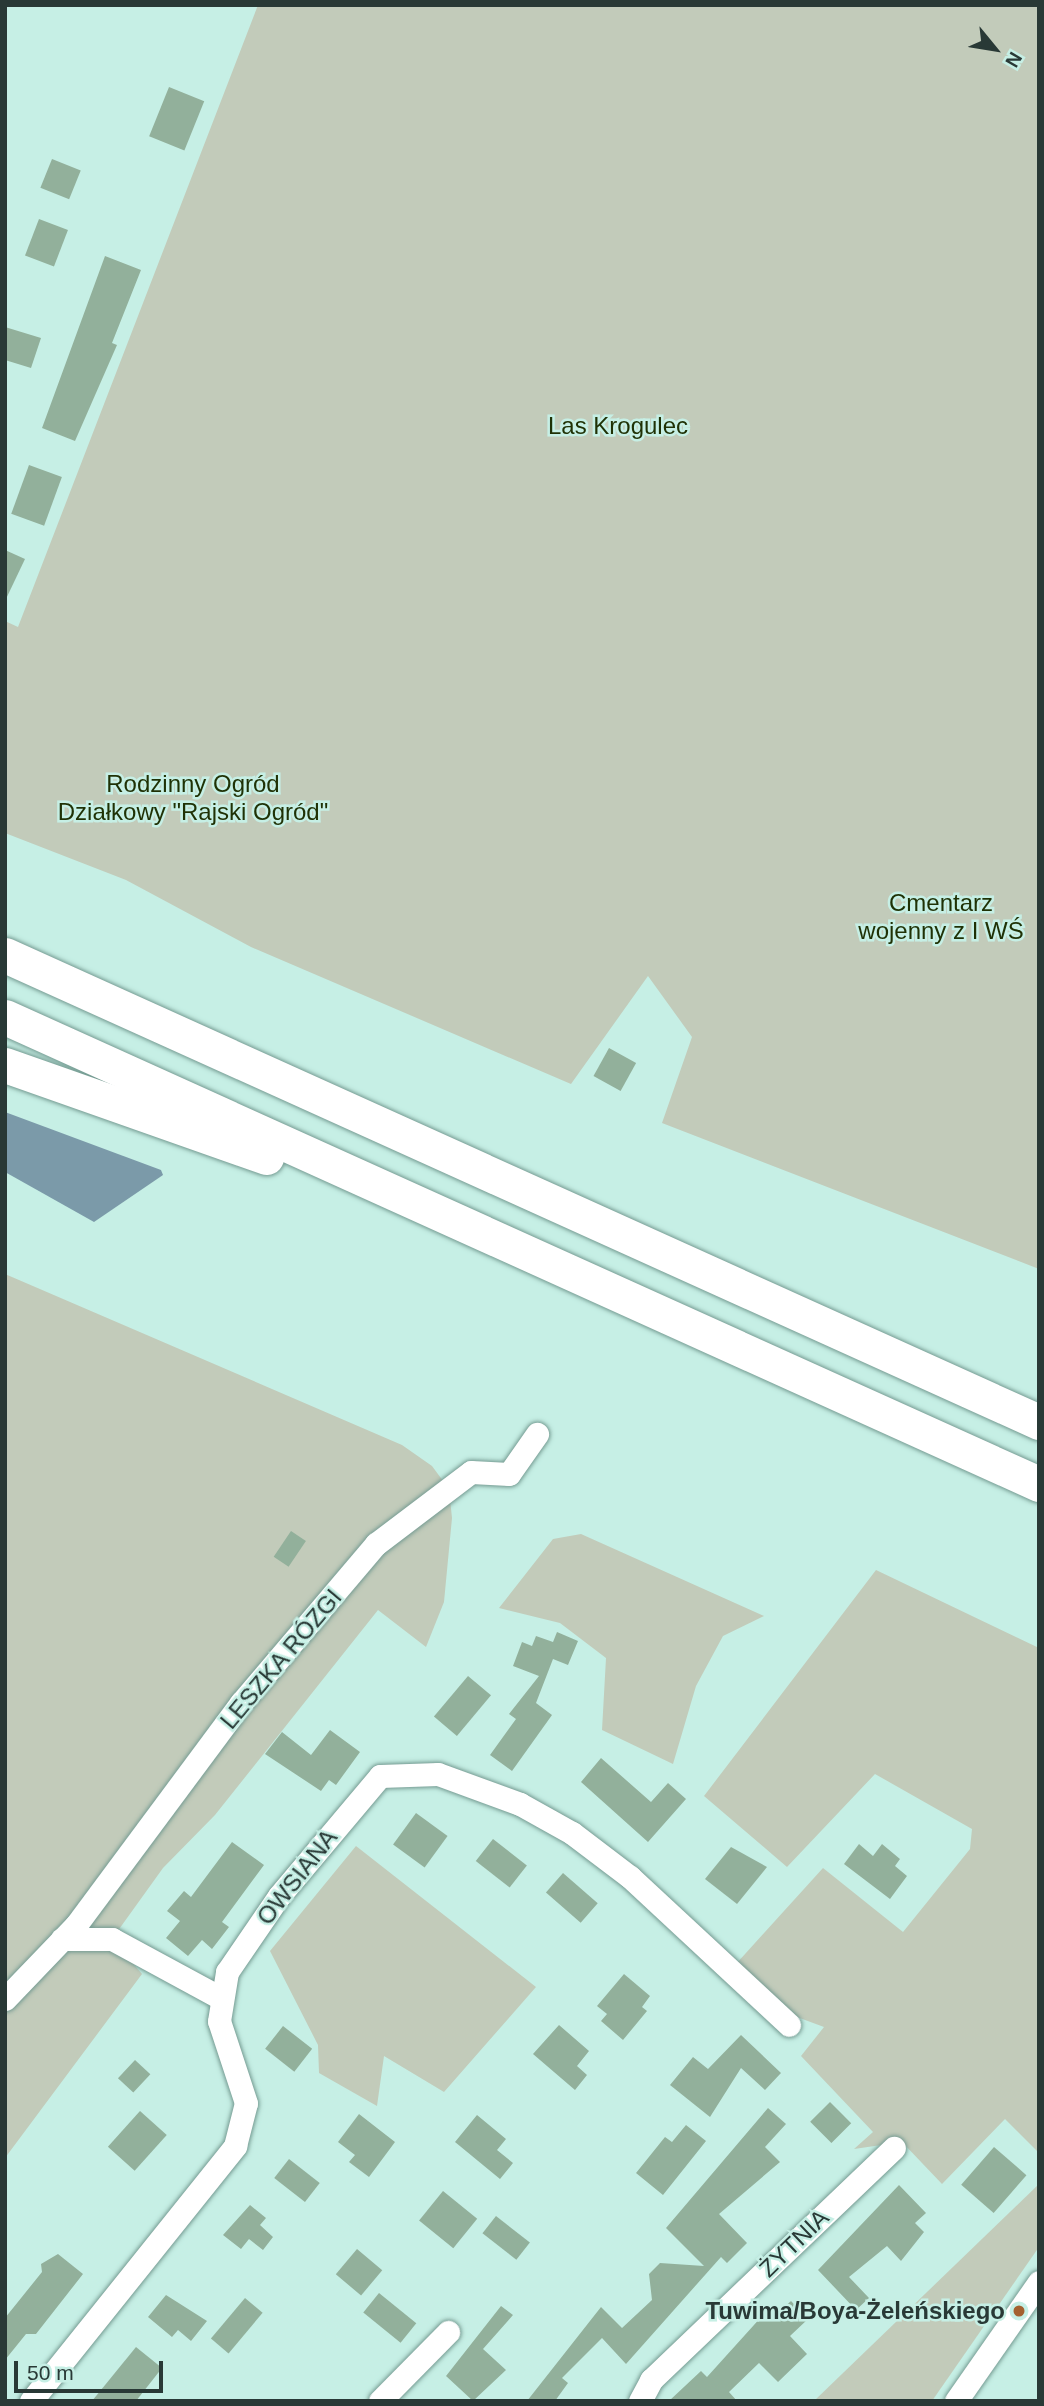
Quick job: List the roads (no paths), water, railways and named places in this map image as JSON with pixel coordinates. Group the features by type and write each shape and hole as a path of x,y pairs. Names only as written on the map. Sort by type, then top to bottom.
{"highway":[{"path":"5,955 1039,1422"},
{"path":"5,1017 1039,1484"},
{"path":"5,1065 448,1217"}],"street":[{"name":"LESZKA RÓZGI","path":"5,1998 62,1939 241,1703 376,1544 471,1472 509,1474 537,1434"},
{"name":"OWSIANA","path":"31,2401 234,2146 246,2103 219,2021 219,1997 227,1972 279,1896 380,1776 438,1774 520,1804 572,1833 630,1877 789,2025"},
{"path":"62,1939 112,1939 219,1997"},
{"name":"ŻYTNIA","path":"640,2401 651,2381 894,2148"},
{"path":"956,2401 1039,2282"},
{"path":"380,2401 448,2332"}],"water":[{"path":"5,1112 161,1170 163,1175 94,1222 5,1172"}],"place":[{"name":"Tuwima/Boya-Żeleńskiego","path":"1019,2311"}],"park label":[{"name":"Las Krogulec","path":"618,426"},
{"name":"Rodzinny Ogród Działkowy \"Rajski Ogród\"","path":"193,798"},
{"name":"Cmentarz wojenny z I WŚ","path":"941,917"}]}
